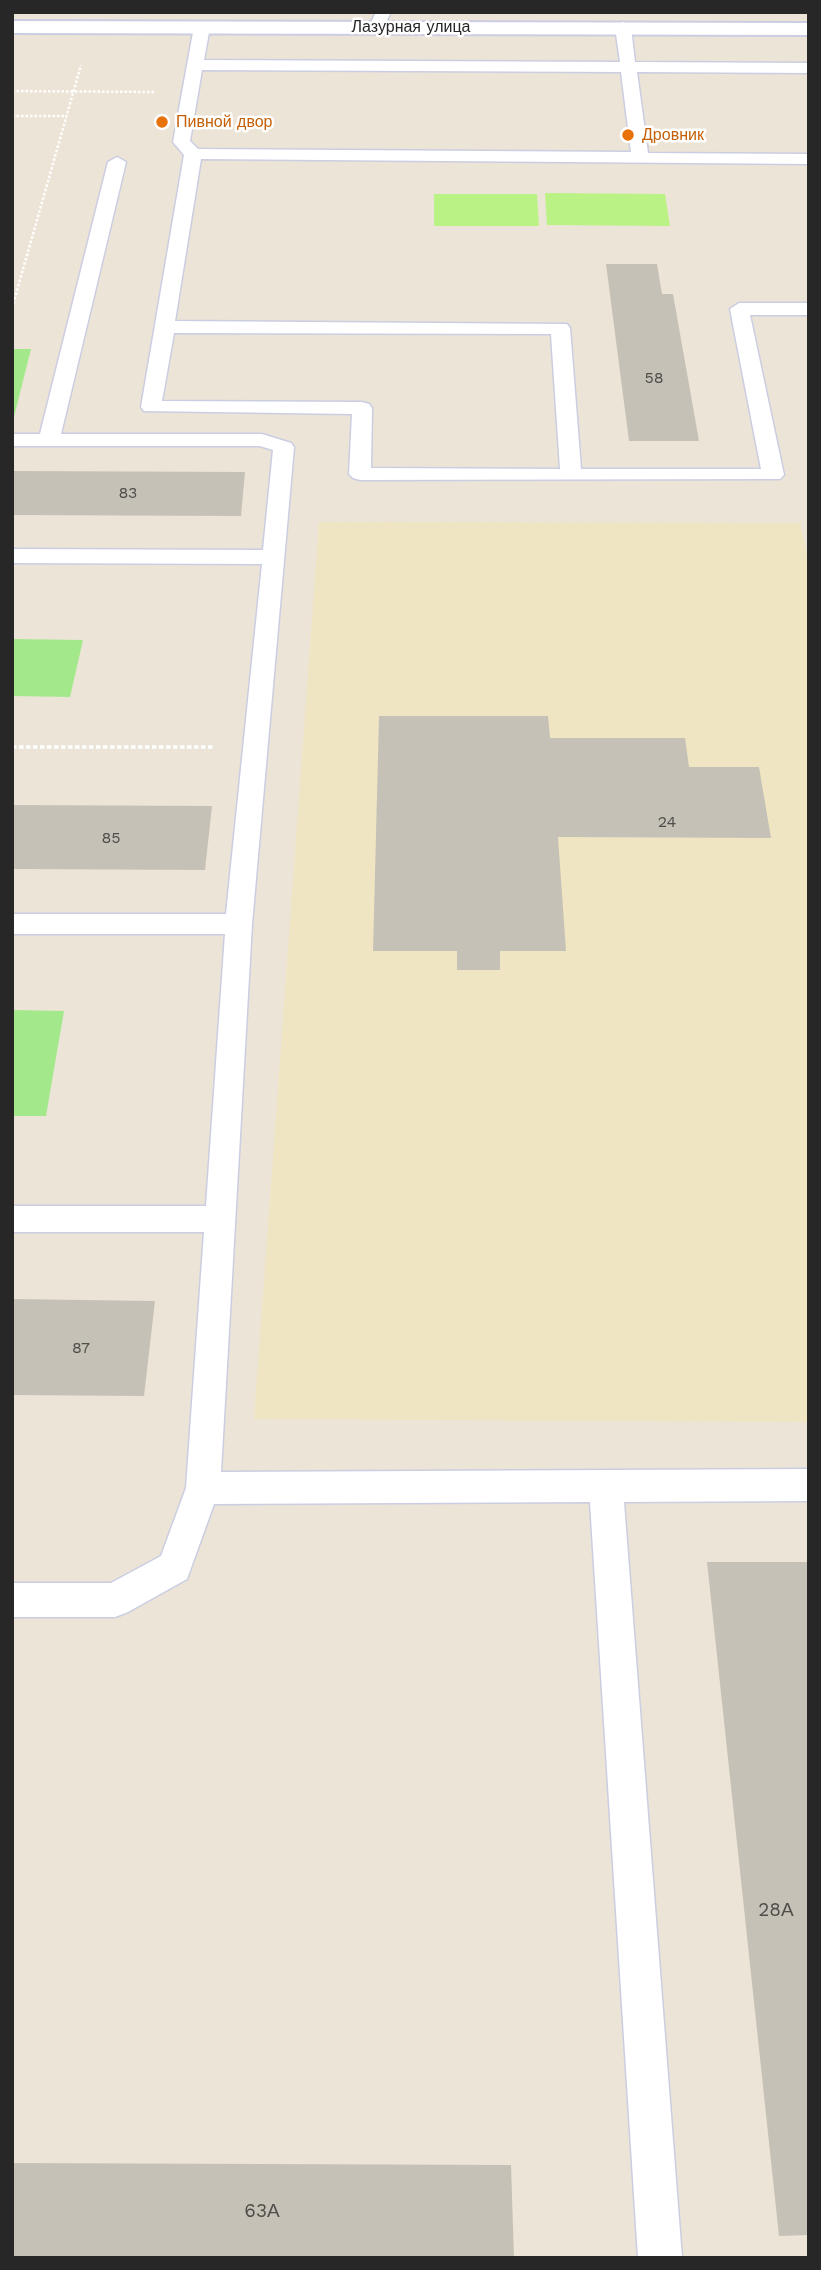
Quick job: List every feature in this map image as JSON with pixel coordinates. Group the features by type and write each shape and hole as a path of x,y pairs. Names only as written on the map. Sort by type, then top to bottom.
{"street":[{"name":"Лазурная улица","path":"12,27 202,27 380,20 809,29"}],"lane":[{"path":"202,27 181,142 193,154 809,159"},
{"path":"623,27 640,157"},
{"path":"195,65 809,68"},
{"path":"193,154 151,407 362,408 360,474 772,475 739,309 809,309"},
{"path":"49,440 117,162"},
{"path":"165,327 559,328 571,475"},
{"path":"12,440 261,440 284,447 239,924 203,1488 174,1567 115,1600 12,1600"},
{"path":"12,556 274,557"},
{"path":"12,924 239,924"},
{"path":"12,1219 221,1219"},
{"path":"203,1488 809,1485"},
{"path":"606,1486 660,2258"}],"path":[{"path":"12,308 81,65"},
{"path":"12,116 67,116"},
{"path":"12,747 214,747"}],"shaded area":[{"path":"319,522 800,523 809,562 809,1422 254,1419"}],"green space":[{"path":"545,193 665,194 670,226 547,225"},
{"path":"434,194 537,194 539,226 434,226"},
{"path":"12,349 31,349 13,421 12,421"},
{"path":"12,639 83,640 70,697 12,696"},
{"path":"12,1010 64,1011 46,1116 12,1116"}],"building":[{"path":"606,264 657,264 662,294 673,294 699,441 629,441"},
{"path":"12,471 245,472 241,516 12,515"},
{"path":"379,716 548,716 550,738 685,738 689,767 759,767 771,838 558,837 566,951 500,951 500,970 457,970 457,951 373,951"},
{"path":"12,805 212,806 205,870 12,869"},
{"path":"12,1299 155,1301 144,1396 12,1395"},
{"path":"707,1562 809,1562 809,2235 779,2236"},
{"path":"12,2163 511,2165 514,2258 12,2258"}],"place":[{"name":"Пивной двор","path":"162,122"},
{"name":"Дровник","path":"628,135"}]}
